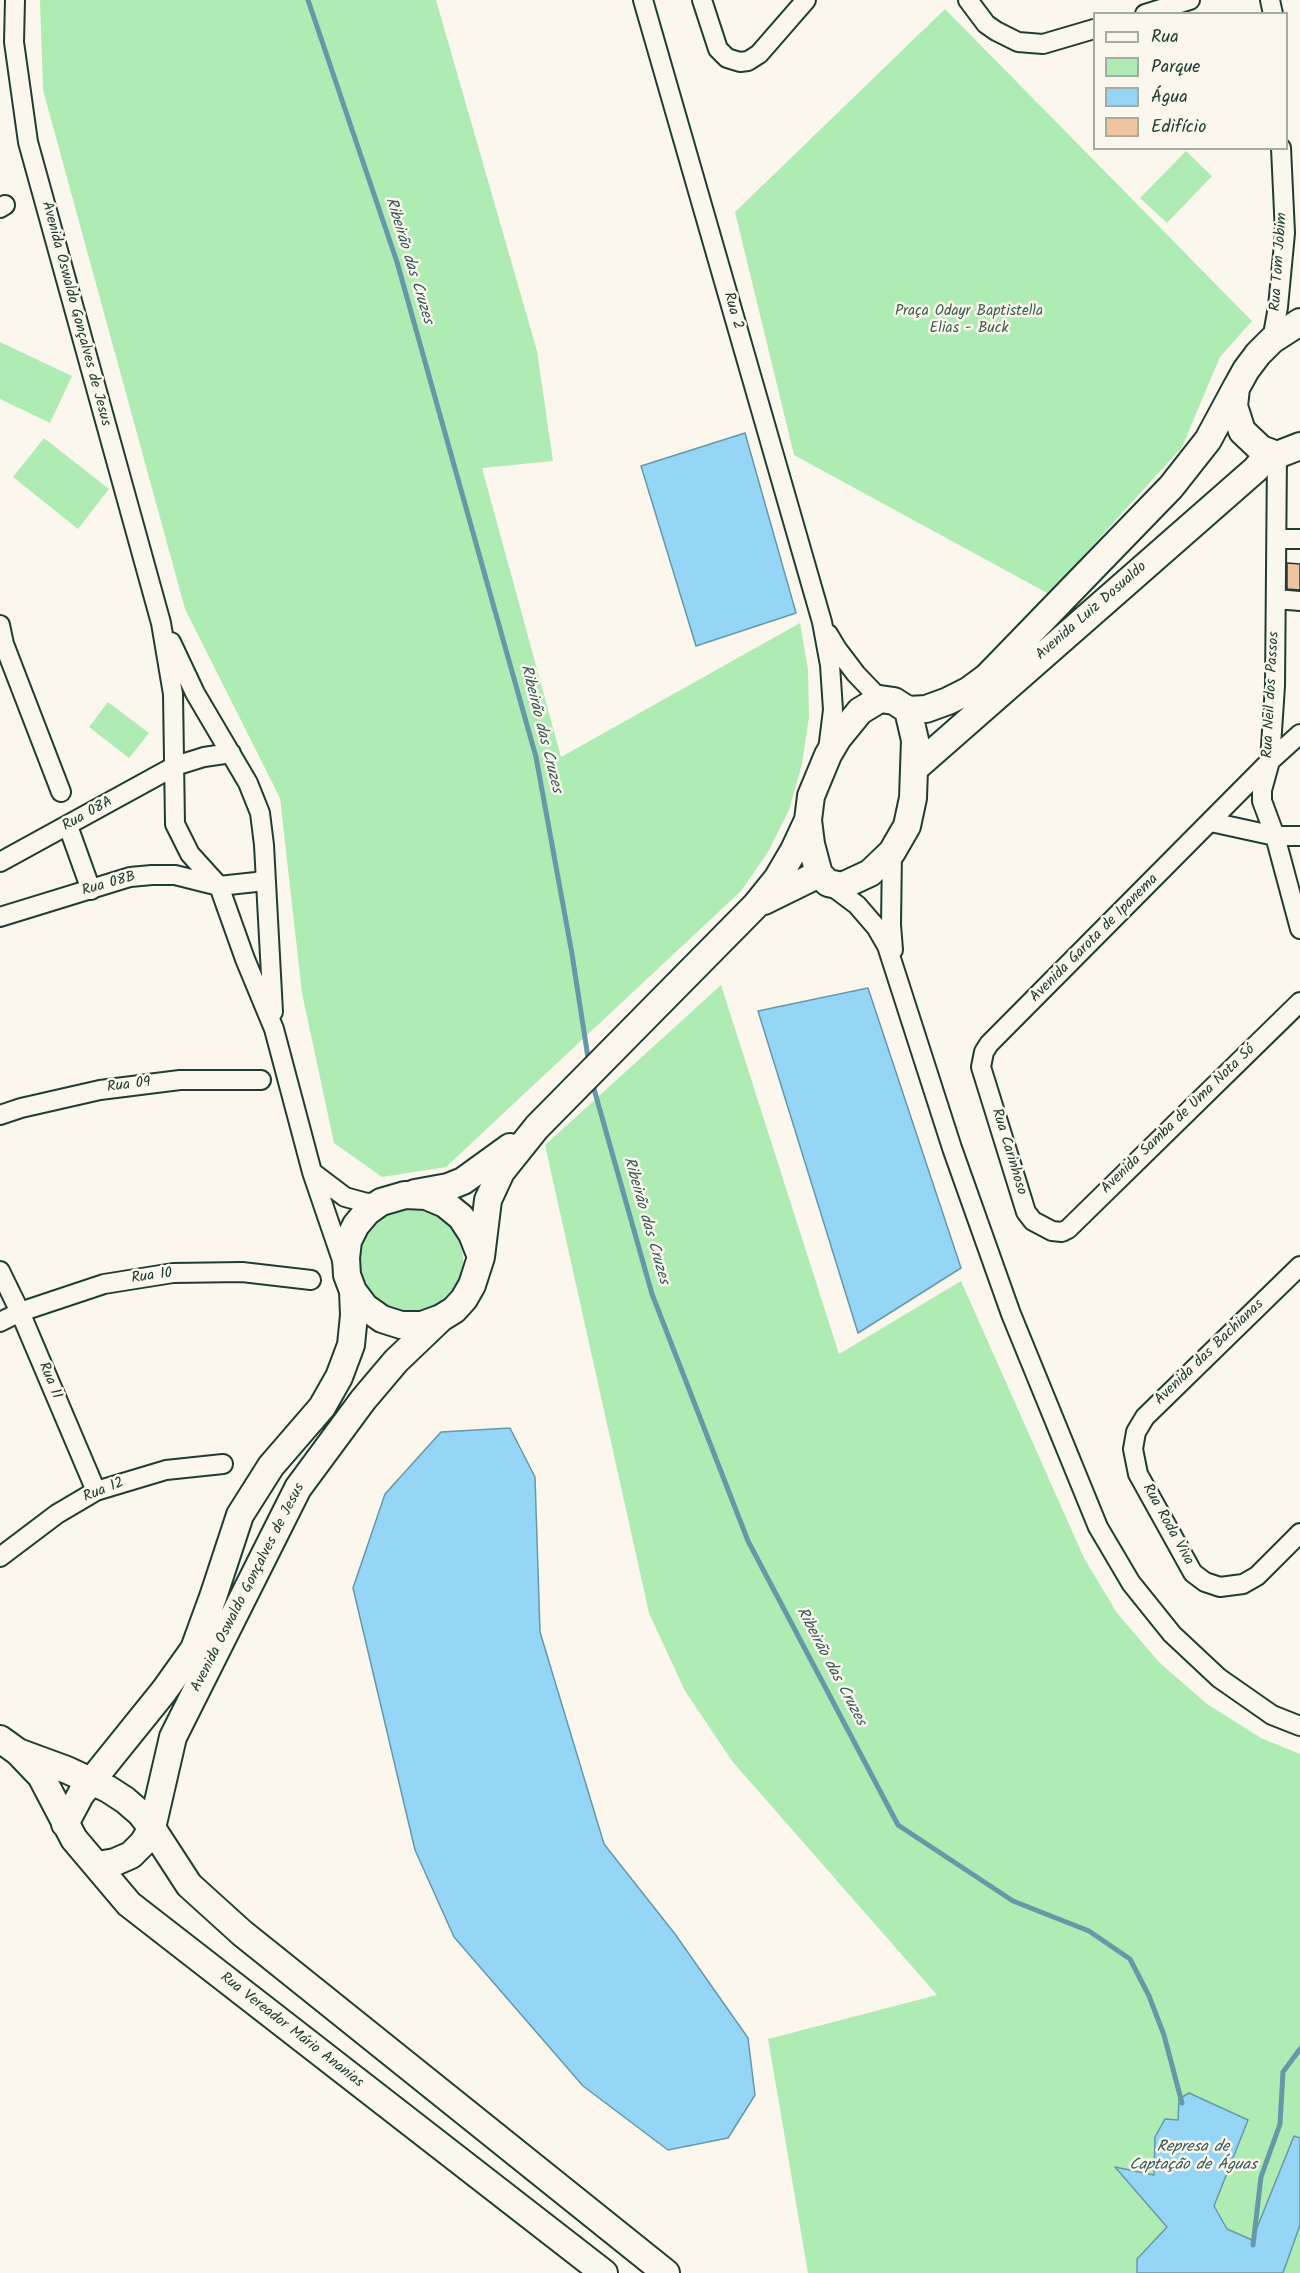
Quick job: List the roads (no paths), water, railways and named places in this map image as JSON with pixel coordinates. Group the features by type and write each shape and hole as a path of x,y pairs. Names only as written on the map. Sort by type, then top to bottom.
{"street":[{"name":"Avenida Oswaldo Gonçalves de Jesus","path":"15,0 14,42 28,142 161,623 173,694 175,824 190,854 219,886 245,959 274,1029 312,1172 350,1283 354,1315 351,1345 339,1377 322,1407 272,1467 240,1515 194,1649 164,1691 90,1782"},
{"name":"Rua 2","path":"643,0 822,622 830,665 832,710 828,755"},
{"path":"702,0 718,49 724,56 735,62 748,61 759,54 806,0"},
{"path":"968,0 978,15 996,32 1018,42 1043,44 1093,30"},
{"path":"1151,12 1190,0"},
{"name":"Rua Tom Jobim","path":"1272,340 1292,233 1288,160"},
{"name":"Avenida Luiz Dosualdo","path":"908,710 926,709 948,701 968,691 987,677 1171,487 1208,440 1257,354 1272,340 1300,322"},
{"path":"1236,388 1234,406 1238,423 1253,444 1282,452"},
{"name":"Avenida Luiz Dosualdo","path":"915,769 1256,469 1282,452"},
{"name":"Rua Neil dos Passos","path":"1282,452 1276,539 1275,686 1270,761 1262,790 1262,801 1275,836 1300,928"},
{"path":"1276,539 1300,539"},
{"path":"1276,599 1300,601"},
{"name":"Rua 2","path":"822,622 843,657 880,699"},
{"name":"Avenida Oswaldo Gonçalves de Jesus","path":"161,623 195,693 248,783 260,813 264,845 274,1029"},
{"path":"0,625 2,645 62,792"},
{"path":"756,906 823,878 842,886 856,881 882,864 892,852 907,825 913,798 915,740 908,710 894,701 880,699 860,711 838,738 828,755 811,796 808,820 811,844 823,878 857,905 876,927 887,946 952,1148 1011,1314 1098,1527 1131,1583 1172,1634 1219,1678 1272,1715 1300,1726"},
{"name":"Avenida Garota de Ipanema","path":"982,1057 990,1044 1270,761 1300,734"},
{"name":"Rua 08A","path":"0,862 175,766 204,757 231,753"},
{"path":"381,1202 367,1212 356,1225 348,1241 345,1258 350,1283 365,1307 382,1319 401,1325 422,1325 441,1318 454,1310 472,1285 480,1257 488,1200 501,1172 537,1127 756,906 777,879 808,820"},
{"path":"1211,822 1275,836 1300,836"},
{"path":"69,826 91,890"},
{"path":"892,852 891,925 895,975"},
{"name":"Rua 08B","path":"0,917 130,877 152,874 175,875 219,886"},
{"path":"219,886 265,879"},
{"name":"Avenida Samba de Uma Nota Só","path":"1055,1232 1068,1229 1300,1002"},
{"name":"Rua Carinhoso","path":"982,1057 981,1067 1026,1212 1032,1221 1055,1232"},
{"name":"Rua 09","path":"0,1115 100,1090 180,1080 261,1080"},
{"path":"312,1172 345,1197 367,1203 381,1202 448,1187 463,1181 537,1127"},
{"path":"405,1195 426,1196 445,1204 461,1217 472,1234 480,1257"},
{"name":"Avenida das Bachianas","path":"1133,1449 1137,1432 1145,1417 1300,1266"},
{"name":"Rua 11","path":"0,1271 20,1312 96,1491"},
{"name":"Rua 10","path":"0,1322 20,1312 104,1284 173,1273 242,1272 311,1280"},
{"name":"Avenida Oswaldo Gonçalves de Jesus","path":"152,1828 173,1737 298,1488 363,1400 396,1361 441,1318"},
{"name":"Rua Roda Viva","path":"1133,1449 1138,1474 1193,1573 1205,1582 1220,1587 1236,1586 1250,1580 1300,1533"},
{"name":"Rua 12","path":"0,1557 57,1514 96,1491 166,1470 223,1464"},
{"name":"Rua Vereador Mário Ananias","path":"9,1746 90,1782"},
{"name":"Rua Vereador Mário Ananias","path":"9,1746 41,1776 65,1824 85,1853 98,1865 129,1904 604,2273"},
{"path":"65,1824 90,1782 108,1789 125,1800 152,1828 189,1885 242,1933 666,2273"},
{"path":"98,1865 115,1862 130,1855 143,1843 152,1828"}],"water":[{"path":"745,433 796,613 696,646 641,466"},
{"path":"868,988 961,1268 858,1333 758,1011"},
{"path":"510,1428 535,1477 540,1632 604,1844 675,1934 748,2038 755,2095 728,2138 668,2150 583,2086 454,1937 415,1850 353,1588 385,1494 441,1432"},
{"name":"Represa de Captação de Águas","path":"1189,2093 1248,2120 1214,2206 1227,2229 1252,2240 1294,2136 1300,2138 1300,2225 1283,2273 1137,2273 1137,2259 1167,2227 1115,2167 1154,2175 1155,2137 1165,2119 1178,2120 1179,2099"}],"waterway":[{"name":"Ribeirão das Cruzes","path":"308,0 397,262 536,757 572,954 589,1064"},
{"name":"Ribeirão das Cruzes","path":"592,1082 652,1294 748,1541 898,1825 1013,1901 1089,1931 1130,1959 1149,1996 1164,2035 1182,2103"},
{"path":"1253,2245 1261,2177 1280,2124 1283,2072 1300,2049"}],"park label":[{"name":"Praça Odayr Baptistella Elias - Buck","path":"969,320"}]}
